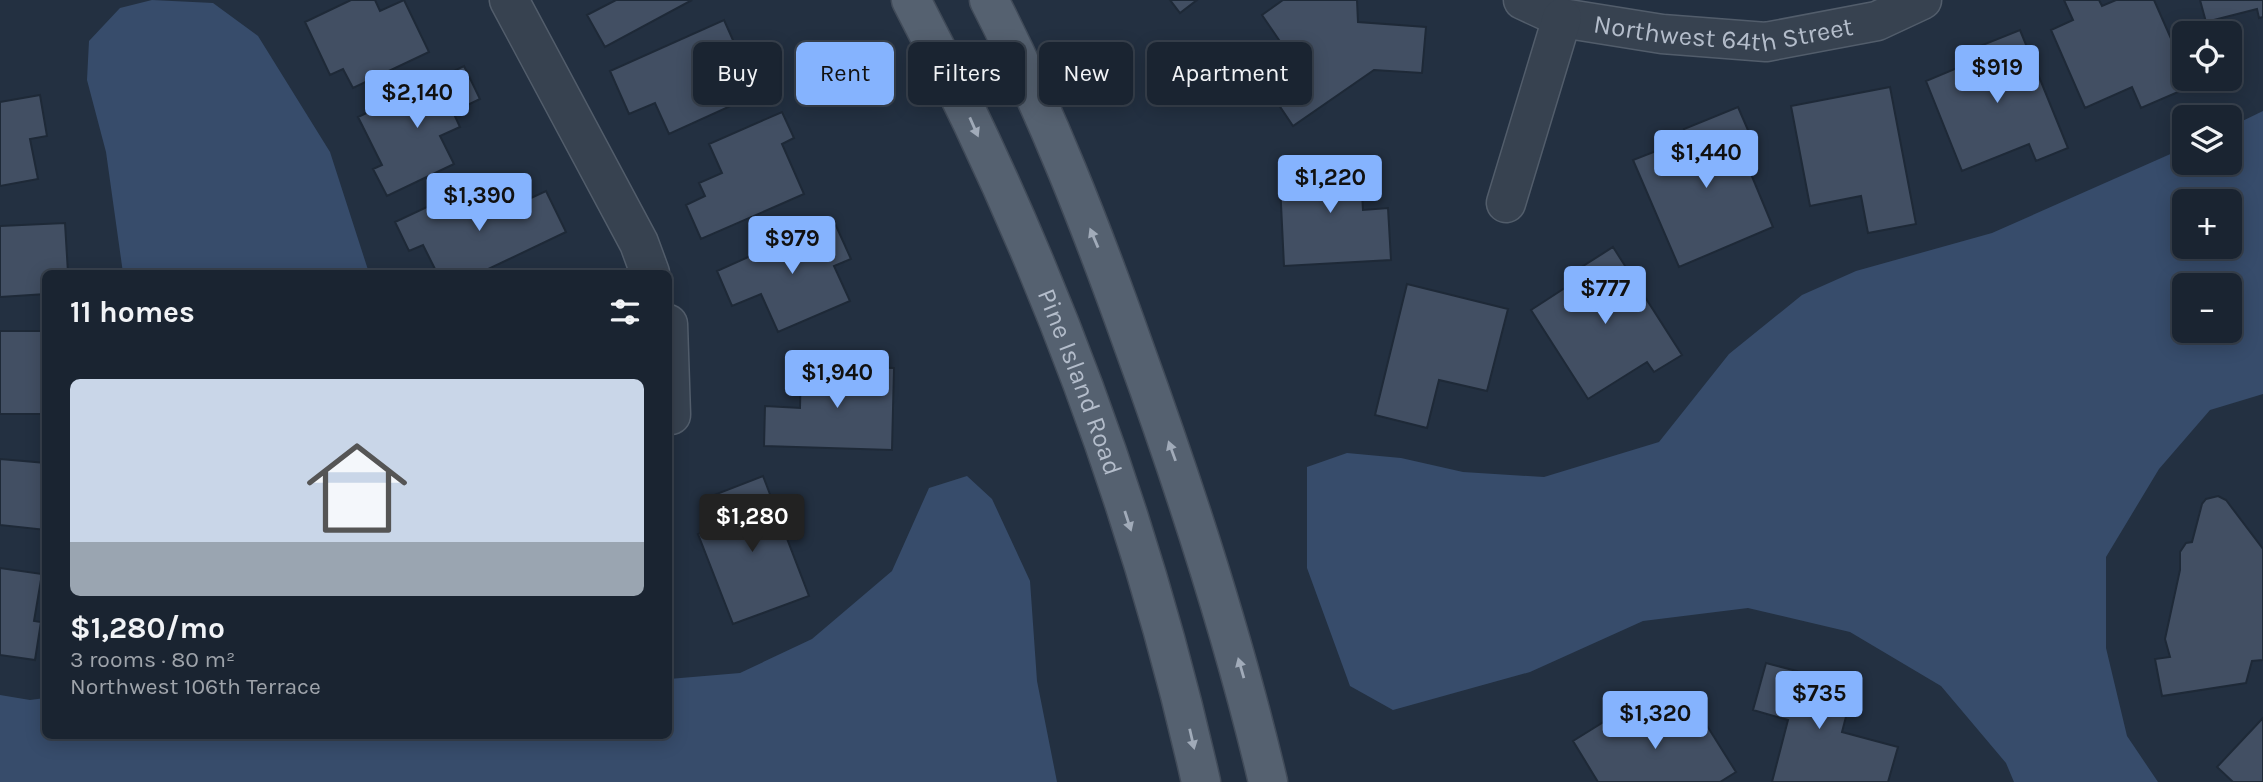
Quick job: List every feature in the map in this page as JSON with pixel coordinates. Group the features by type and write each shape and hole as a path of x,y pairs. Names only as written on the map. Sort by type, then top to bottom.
{"main road":[{"name":"Pine Island Road","path":"911,0 951,77 1040,275 1121,496 1177,676 1201,782"},
{"path":"989,0 1019,58 1102,258 1183,481 1242,671 1268,782"}],"street":[{"path":"509,0 639,243 649,270"},
{"name":"Northwest 64th Street","path":"1523,0 1562,18 1662,34 1766,42 1877,21 1922,0"},
{"path":"1506,203 1562,18"}],"water":[{"path":"152,0 213,3 258,36 330,152 368,270 123,270 106,152 87,80 89,41 120,8"},
{"path":"2263,111 2263,394 2210,410 2159,469 2106,557 2106,648 2127,736 2158,782 2014,782 2006,763 1941,686 1850,632 1748,608 1643,621 1530,672 1393,710 1350,686 1307,568 1307,467 1347,453 1401,458 1463,472 1544,477 1659,442 1729,354 1802,295 1856,271 1992,233 2172,153 2172,175 2242,175 2242,121"},
{"path":"967,476 992,499 1030,581 1037,681 1057,782 0,782 0,695 30,700 42,698 42,739 672,739 672,679 740,673 812,639 892,571 929,488"}],"building":[{"path":"351,0 375,0 380,11 404,0 429,52 353,88 343,69 330,75 305,22"},
{"path":"616,0 692,0 605,47 587,15"},
{"path":"1170,0 1197,0 1180,13"},
{"path":"1283,0 1357,0 1358,22 1426,27 1422,73 1374,70 1293,126 1279,105 1312,105 1312,42 1280,42 1262,15"},
{"path":"2064,0 2099,0 2102,6 2116,0 2154,0 2172,41 2172,91 2180,91 2141,108 2132,87 2085,108 2051,30 2073,20"},
{"path":"2200,0 2263,0 2263,17 2259,18 2257,9 2206,21"},
{"path":"724,20 734,42 693,42 693,105 733,105 669,134 655,103 629,114 610,71"},
{"path":"2020,30 2068,148 2036,161 2029,144 1962,171 1926,81 1974,61 1970,50"},
{"path":"464,66 480,99 453,112 460,127 440,136 454,164 387,196 373,169 382,165 358,117"},
{"path":"1890,87 1916,224 1868,233 1861,196 1810,206 1791,106"},
{"path":"40,95 47,136 30,139 38,179 0,186 0,102"},
{"path":"1738,107 1754,144 1741,150 1773,227 1679,267 1633,160 1656,151 1660,161 1691,148 1684,129"},
{"path":"782,112 794,138 782,144 804,194 701,239 686,205 705,196 699,183 722,173 709,144"},
{"path":"1360,159 1363,210 1388,208 1391,260 1284,266 1279,163"},
{"path":"463,190 479,222 546,191 566,232 486,270 436,270 423,245 409,251 395,222"},
{"path":"833,219 851,259 834,266 850,301 778,332 761,294 732,306 717,271"},
{"path":"65,223 68,270 42,270 42,294 0,297 0,226"},
{"path":"1613,247 1682,355 1654,372 1647,362 1588,399 1531,310 1574,282 1569,275"},
{"path":"1407,284 1508,309 1487,391 1439,380 1427,428 1375,415"},
{"path":"0,331 42,331 42,414 0,414"},
{"path":"801,365 894,368 892,450 764,446 765,406 800,408"},
{"path":"0,459 42,463 42,530 0,525"},
{"path":"763,476 809,596 733,624 698,534 725,524 714,495"},
{"path":"2218,496 2226,500 2263,549 2263,660 2252,661 2246,683 2162,696 2155,659 2170,657 2165,639 2180,570 2180,552 2186,543 2192,542 2202,504 2206,499"},
{"path":"0,568 42,574 34,621 41,622 35,660 0,655"},
{"path":"1766,663 1854,686 1842,732 1898,747 1888,782 1772,782 1788,720 1753,710"},
{"path":"1694,705 1736,772 1720,782 1598,782 1573,741 1610,718 1615,727 1641,711 1653,730"},
{"path":"2263,718 2263,782 2233,782 2217,767"}]}
